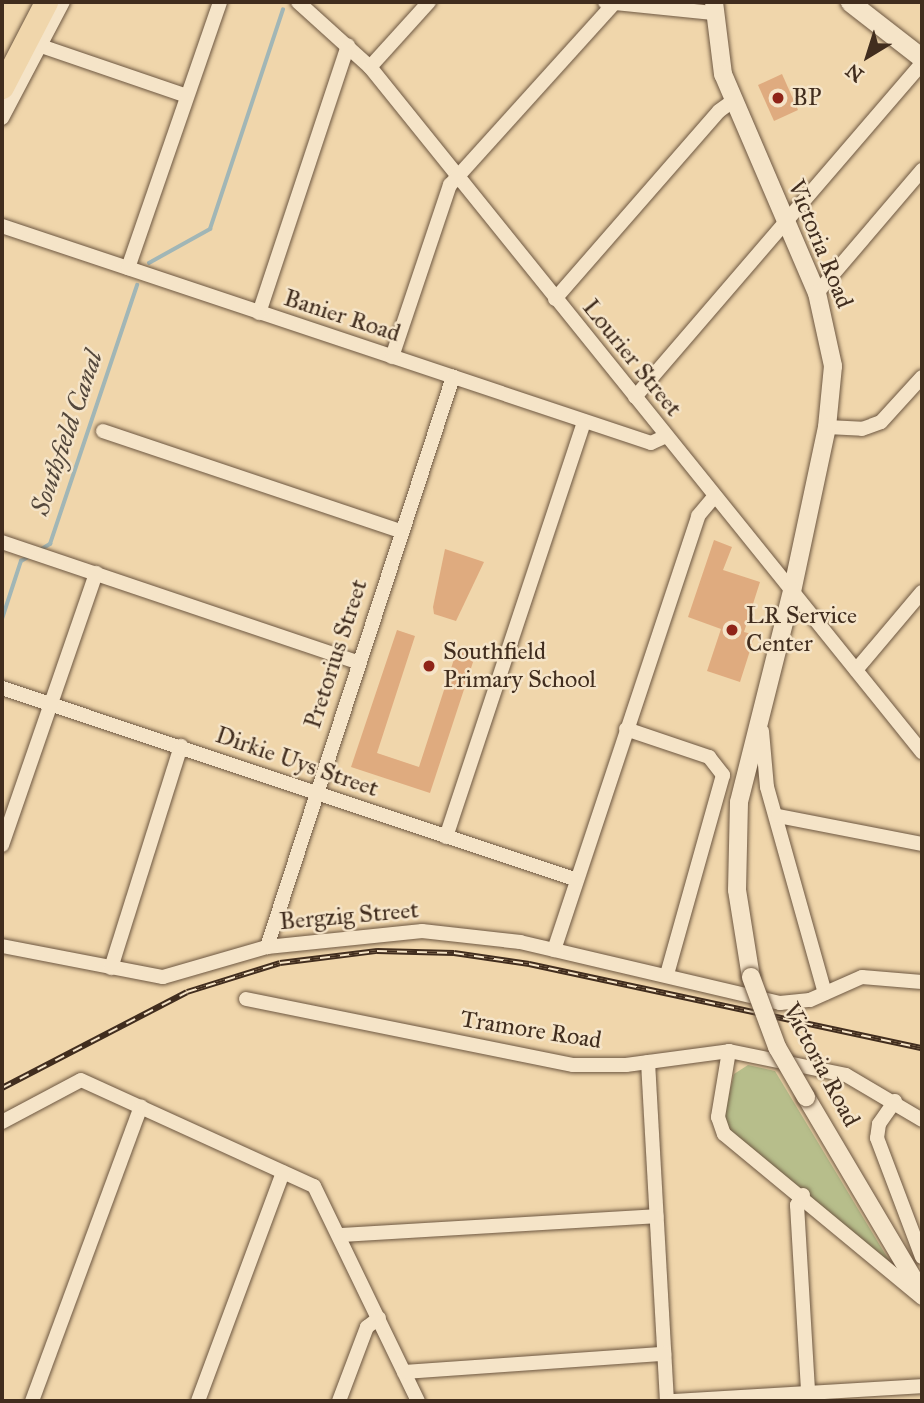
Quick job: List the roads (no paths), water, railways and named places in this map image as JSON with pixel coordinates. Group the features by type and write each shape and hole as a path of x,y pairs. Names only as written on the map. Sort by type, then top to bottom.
{"main road":[{"path":"2,87 46,2"},
{"path":"850,2 876,20"},
{"path":"860,2 922,61"}],"street":[{"path":"2,118 63,2"},
{"path":"138,271 187,96 220,2"},
{"name":"Lourier Street","path":"298,2 370,66 922,752"},
{"path":"370,66 429,2"},
{"path":"392,357 445,194 457,176 608,4 714,8"},
{"name":"Victoria Road","path":"714,8 719,63 817,293 833,366 827,427 792,591 763,718 739,802 735,856 751,977 778,1047 922,1295"},
{"path":"259,313 348,45"},
{"path":"41,46 187,96"},
{"path":"635,397 922,61"},
{"path":"555,299 734,100"},
{"path":"817,293 922,170"},
{"name":"Banier Road","path":"2,226 651,443 666,436"},
{"name":"Pretorius Street","path":"267,947 357,662 453,377"},
{"path":"827,427 862,429 881,422 922,377"},
{"path":"446,837 584,421"},
{"path":"103,431 401,531"},
{"path":"554,950 700,509 715,496"},
{"path":"2,542 357,662"},
{"path":"2,845 96,573"},
{"path":"856,670 922,592"},
{"name":"Dirkie Uys Street","path":"2,688 577,880"},
{"name":"Victoria Road","path":"763,718 762,759 825,993"},
{"path":"626,729 701,754 722,768 722,789 667,974"},
{"path":"111,968 181,746"},
{"path":"778,816 922,844"},
{"name":"Bergzig Street","path":"2,946 170,977 267,947 422,930 554,950 667,974 780,1003 825,993 873,975 922,982"},
{"name":"Tramore Road","path":"246,999 565,1063 648,1062 730,1051 846,1075 895,1101 922,1120"},
{"path":"730,1051 718,1117 721,1130 922,1295"},
{"path":"648,1062 667,1401"},
{"path":"2,1122 76,1080 141,1107 317,1189 418,1401"},
{"path":"895,1101 879,1124 877,1138 922,1257"},
{"path":"32,1401 141,1107"},
{"path":"198,1401 283,1172"},
{"path":"803,1195 797,1205 808,1392"},
{"path":"340,1235 656,1216"},
{"path":"339,1401 367,1327 379,1318"},
{"path":"404,1372 664,1354"},
{"path":"673,1401 922,1386"}],"waterway":[{"name":"Southfield Canal","path":"149,263 210,229 283,10"},
{"name":"Southfield Canal","path":"40,550 50,544 137,285"},
{"name":"Southfield Canal","path":"2,619 21,561 30,556"}],"railway":[{"path":"2,1088 187,992 280,963 377,951 454,953 529,964 922,1048"}],"place":[{"name":"BP","path":"778,98"},
{"name":"LR Service Center","path":"732,630"},
{"name":"Southfield Primary School","path":"429,666"}]}
